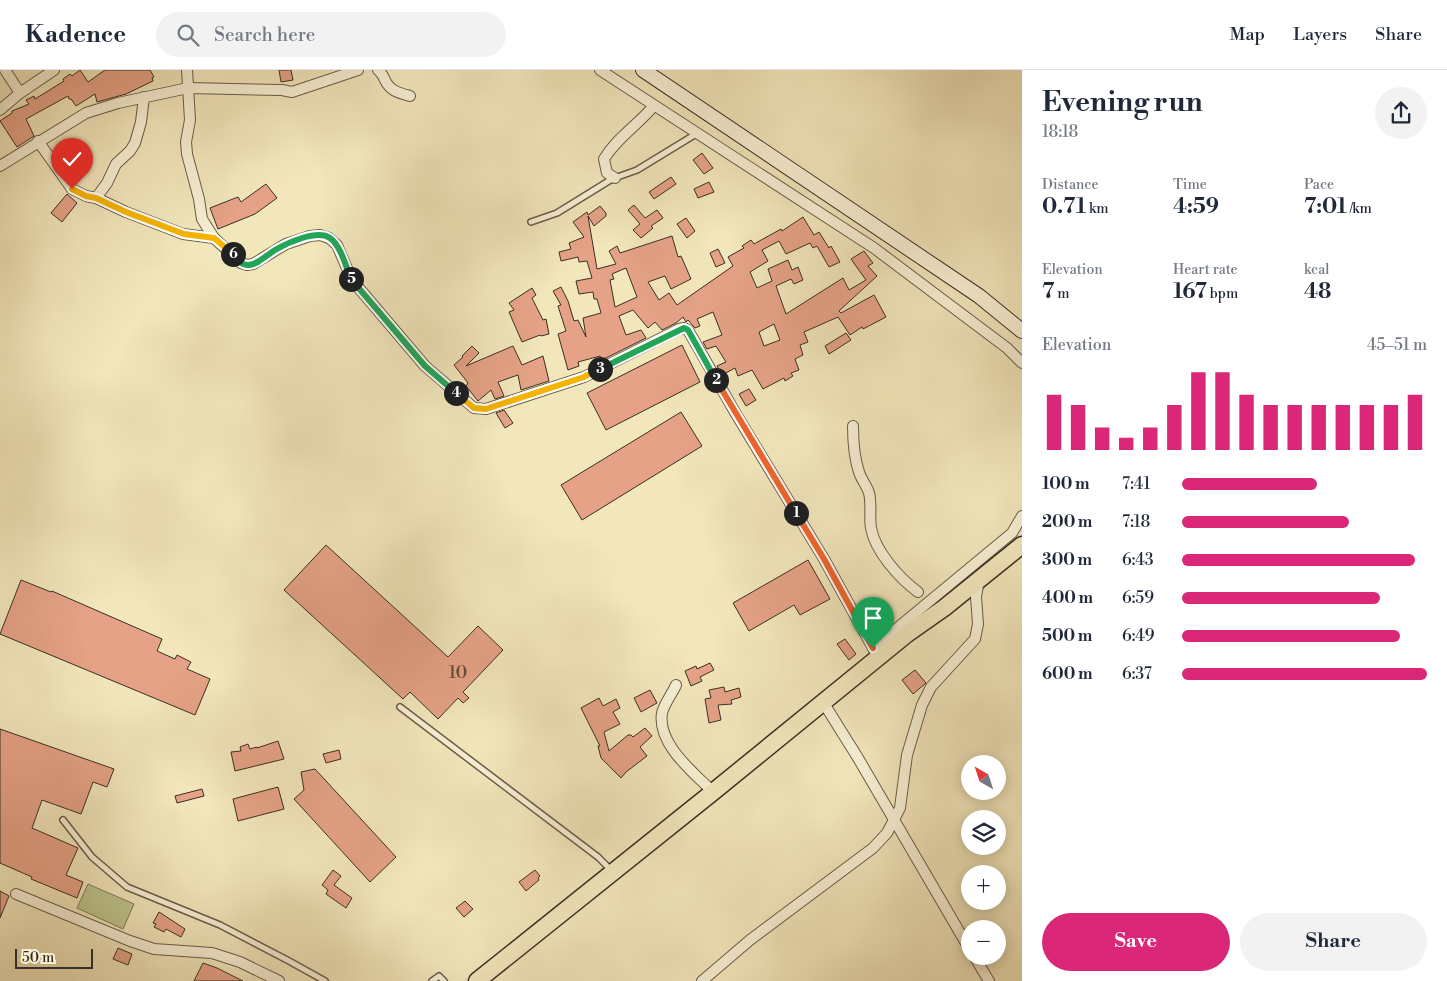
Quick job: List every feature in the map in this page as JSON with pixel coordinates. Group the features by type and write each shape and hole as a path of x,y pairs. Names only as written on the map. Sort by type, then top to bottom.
{"highway":[{"path":"907,634 939,602 1022,534"},
{"path":"477,981 823,702 876,653 944,608 1022,545"}],"main road":[{"path":"643,70 966,287 1022,332"}],"street":[{"path":"5,70 20,93"},
{"path":"0,110 20,93 54,70"},
{"path":"187,70 190,120 186,154 199,199 202,219 214,238 241,263 247,265 253,264 274,251 294,242 320,235 329,238 337,246 352,280 358,288 425,366 474,408 486,409 584,377 679,329 684,328 688,330 736,414 824,559 876,653 1012,533 1022,516"},
{"path":"0,166 86,113 118,103 188,88 282,90 292,92 358,70"},
{"path":"378,70 381,72 386,83 395,92 410,96"},
{"path":"600,70 874,248 1007,348 1022,363"},
{"path":"96,198 107,183 116,164 130,152 136,143 144,97"},
{"path":"614,178 607,174 604,159 622,136 636,126 651,109"},
{"path":"38,141 72,189 184,234 214,238"},
{"path":"853,426 854,447 859,472 869,493 871,528 878,550 911,587 918,592"},
{"path":"702,981 750,940 873,848 887,833 900,808 907,755 922,705 931,686 975,639 978,624 976,597 978,580"},
{"path":"676,685 663,711 661,727 672,748 690,770 713,792"},
{"path":"823,702 895,820 961,934"},
{"path":"16,894 154,949 212,953 240,962 279,981"},
{"path":"979,965 989,981"}],"lane":[{"path":"531,222 557,213 614,178 637,170 696,134"},
{"path":"400,707 598,857 613,872"},
{"path":"63,820 92,857 127,887 220,925 325,981"},
{"path":"432,981 438,976 444,981"}],"green space":[{"path":"88,884 134,904 123,929 77,908"}],"building":[{"path":"80,70 88,82 105,70 150,70 154,77 152,78 153,81 126,94 97,102 95,94 76,106 68,96 26,119 34,136 17,147 0,121 12,113 12,111 29,104 26,100 34,96 35,99 64,81 63,79 70,74 72,76"},
{"path":"279,70 291,70 293,80 281,82"},
{"path":"702,153 713,168 704,174 693,160"},
{"path":"671,177 676,184 654,199 649,192"},
{"path":"709,182 714,192 698,198 694,189"},
{"path":"266,184 277,198 255,214 218,229 210,208 238,197 241,202"},
{"path":"67,194 77,203 62,222 51,213"},
{"path":"634,205 645,218 657,210 663,218 651,226 653,228 641,238 633,230 640,224 628,210"},
{"path":"600,206 606,213 606,216 594,226 588,216 597,269 616,264 609,251 617,246 620,253 672,236 678,257 681,256 691,279 671,289 665,276 648,282 659,300 669,293 677,305 733,266 728,257 744,248 742,246 751,240 754,244 781,229 782,231 803,217 814,235 819,232 829,248 831,246 840,262 829,267 817,246 813,248 810,243 786,254 779,241 762,250 768,261 750,272 757,288 772,281 768,269 788,260 792,270 798,267 803,280 794,284 791,279 776,286 786,314 843,278 849,290 866,280 851,259 864,251 873,263 868,266 877,276 839,311 841,313 874,295 886,317 863,329 862,327 850,335 838,317 804,332 808,342 800,345 803,355 795,359 799,370 791,373 793,376 785,381 784,378 763,389 752,370 738,376 735,368 722,375 717,366 726,362 716,346 707,349 703,342 722,335 713,312 697,319 700,326 695,328 688,320 686,322 683,317 662,330 655,322 648,328 633,310 619,316 626,335 641,330 646,338 602,360 600,356 578,362 579,366 568,370 558,334 566,331 558,306 561,305 553,291 561,287 568,301 574,321 578,320 586,337 583,318 601,313 597,299 594,299 593,292 579,294 576,281 592,278 587,261 579,262 578,257 561,261 559,252 571,249 569,243 584,237 573,222 587,212 588,215","holes":["626,268 637,297 615,307 610,280 614,279 612,274","774,324 780,340 764,346 759,332"]},
{"path":"686,218 695,231 687,238 677,224"},
{"path":"718,249 725,263 716,267 710,253"},
{"path":"532,288 536,295 532,298 543,320 546,319 549,334 540,335 522,342 509,312 514,310 509,303"},
{"path":"846,333 851,340 829,354 825,346"},
{"path":"682,345 700,382 606,430 587,393"},
{"path":"472,346 479,353 466,366 513,346 522,365 543,356 549,381 521,390 518,375 498,382 504,396 495,399 491,390 478,401 466,386 468,383 454,365"},
{"path":"749,389 756,400 746,406 739,394"},
{"path":"504,410 513,423 505,428 496,413"},
{"path":"681,412 702,446 582,520 561,485"},
{"path":"326,545 448,657 478,626 503,650 463,692 469,698 463,703 458,698 438,719 410,692 403,699 284,590"},
{"path":"808,560 830,599 800,615 794,605 749,631 733,603"},
{"path":"21,580 52,591 162,639 157,651 175,659 177,655 191,662 187,669 210,679 195,715 0,634"},
{"path":"845,639 856,654 849,660 837,644"},
{"path":"710,663 714,670 700,677 702,681 691,686 685,671 696,666 697,669"},
{"path":"915,670 926,683 913,694 902,680"},
{"path":"724,687 725,692 739,688 741,697 731,700 732,704 718,705 721,720 709,723 705,699 711,698 709,690"},
{"path":"650,690 657,703 641,712 634,698"},
{"path":"599,698 603,706 616,699 620,708 613,712 620,724 604,732 609,751 628,735 633,737 645,728 652,736 640,747 647,756 621,778 601,758 598,746 600,746 581,708"},
{"path":"0,729 114,769 107,787 93,782 81,814 42,800 32,828 78,848 66,875 83,882 77,898 31,879 32,877 0,863"},
{"path":"278,741 284,759 235,771 231,752 241,751 240,747 248,744 250,749"},
{"path":"339,750 341,759 326,763 323,754"},
{"path":"315,769 396,857 370,882 294,799 304,790 301,772"},
{"path":"278,787 284,809 238,821 233,799"},
{"path":"202,789 204,796 177,803 175,796"},
{"path":"333,870 341,876 334,885 352,898 346,908 326,894 328,890 322,885"},
{"path":"535,870 540,876 539,880 526,891 519,882"},
{"path":"0,891 9,896 0,918"},
{"path":"465,901 473,909 464,917 456,908"},
{"path":"159,912 185,929 181,937 166,929 164,932 154,927 156,924 153,923"},
{"path":"118,948 132,954 128,965 113,959"},
{"path":"203,963 217,968 243,981 194,981"}],"route":[{"path":"72,189 184,234 214,238 241,263 247,265 253,264 286,244 310,236 320,235 329,238 337,246 352,280 425,366 474,408 486,409 584,377 679,329 684,328 688,330 736,414 824,559 873,648"}]}
